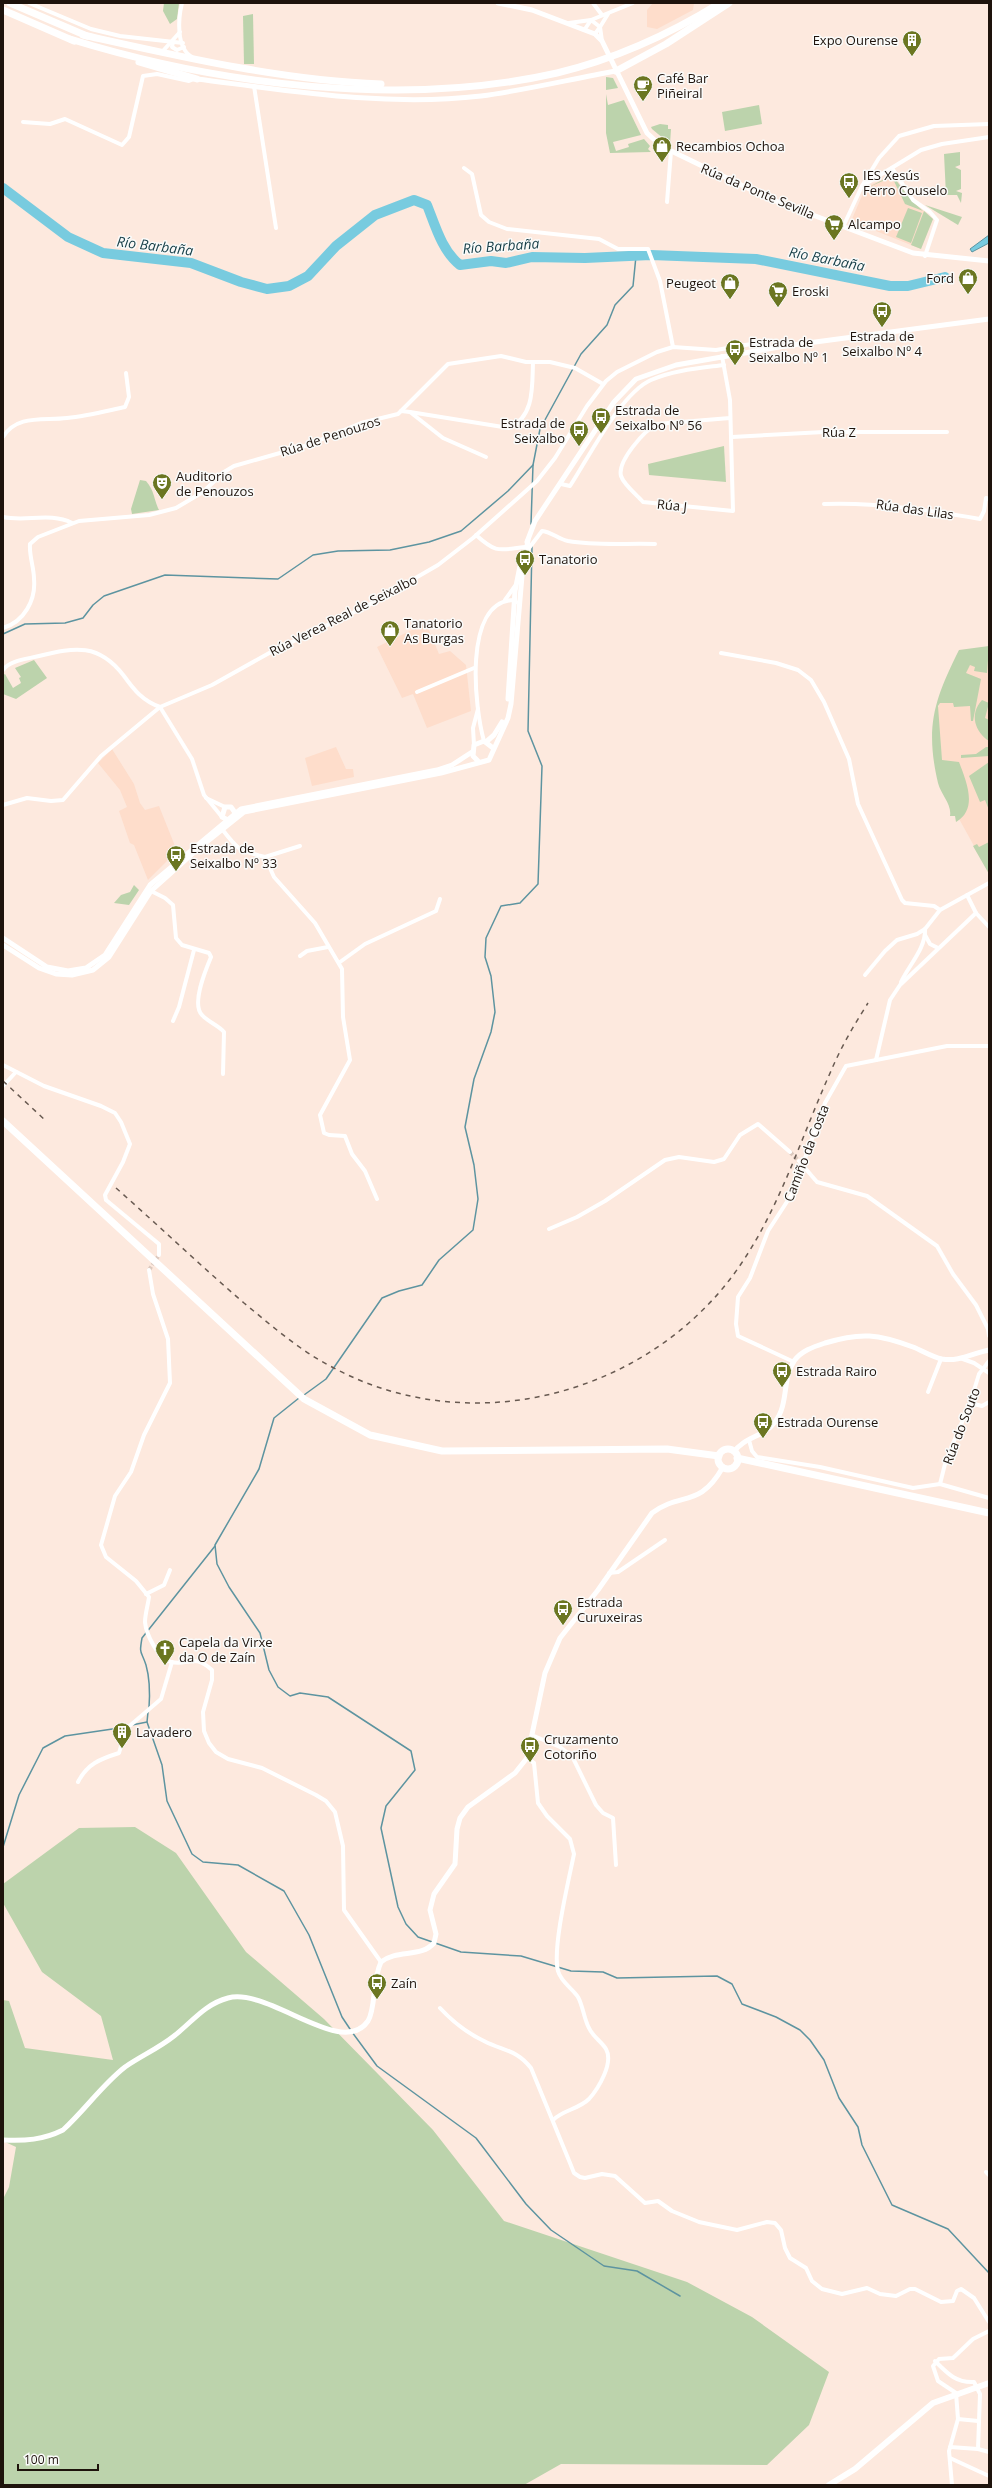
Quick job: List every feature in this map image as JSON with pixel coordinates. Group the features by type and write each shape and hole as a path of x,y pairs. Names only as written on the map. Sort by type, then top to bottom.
{"main road":[{"path":"10,3 83,35 142,54 242,76"},
{"path":"70,39 128,55 278,83 415,90 449,88 518,79 582,66 621,53 662,36 720,3"},
{"path":"615,69 666,44 729,3"},
{"path":"3,10 95,49 197,79"},
{"path":"83,35 160,53 269,74 449,88"},
{"path":"3,1121 304,1399 370,1435 442,1451 667,1449 719,1456"},
{"path":"736,1455 733,1467 722,1467 719,1462 719,1456 727,1449 736,1455 989,1513"},
{"path":"829,2485 855,2469 927,2407 956,2393 989,2383"}],"street":[{"path":"29,3 91,29 120,36 173,42 183,45"},
{"path":"182,3 179,19 183,45 188,54 198,60"},
{"name":"Rúa da Ponte Sevilla","path":"498,3 532,10 595,34 602,41 647,133 661,146 672,152 768,198 843,227 925,256 989,261"},
{"path":"593,3 602,16"},
{"path":"569,23 591,20 633,3"},
{"path":"595,34 608,14"},
{"path":"591,20 600,27 602,41"},
{"path":"585,29 591,20"},
{"path":"160,53 173,42 180,32"},
{"path":"173,42 172,47 177,50 183,45"},
{"path":"23,122 50,124 65,119 122,145 129,137 143,76 157,74 189,81 197,79 349,98 424,99 481,96 615,69"},
{"path":"254,86 276,228"},
{"path":"843,227 862,186 879,158 899,136 934,126 989,124"},
{"path":"862,186 913,154 926,148 989,137"},
{"path":"667,202 672,152"},
{"path":"464,168 472,174 481,215 489,222 507,229 599,239 618,250 648,249 660,282 673,347"},
{"path":"892,168 913,200 930,212 937,224 925,256"},
{"path":"474,745 485,742 498,730 507,708 516,584 528,540 536,521 614,402 630,383 641,376 665,367 722,356 989,319"},
{"name":"Rúa Verea Real de Seixalbo","path":"3,804 27,798 51,801 63,800 101,756 160,707 212,685 271,652 372,603 438,565 476,535 535,482 555,458 581,413 603,384 617,372 673,347 716,350 757,343 766,349"},
{"name":"Rúa de Penouzos","path":"3,628 17,622 27,609 34,585 30,550 32,540 72,523 94,518 141,516 168,510 203,492 224,472 234,466 324,440 361,423 394,416 401,411 443,366 506,356 533,362"},
{"name":"Rúa J","path":"722,356 730,400 733,511 643,502 622,477 621,469 647,429 657,424 730,418"},
{"path":"401,411 509,428 519,421 530,403 533,362 550,362 569,366 603,384"},
{"path":"561,484 570,486 620,408 643,385 660,377 724,365"},
{"path":"3,437 9,427 31,419 67,418 125,407 129,396 126,373"},
{"path":"410,412 442,438 486,457"},
{"name":"Rúa Z","path":"732,437 824,432 947,432"},
{"name":"Rúa das Lilas","path":"824,504 860,502 901,506 980,519 984,511 986,498 989,499"},
{"path":"3,518 18,520 58,518 72,523"},
{"path":"205,798 228,807 236,813 244,812 441,773 478,761 485,762 489,760 492,757 493,748 508,718 511,704 526,549 542,531 549,532 566,540 615,545 655,544"},
{"path":"476,535 491,548 497,550 508,551 526,549"},
{"path":"493,748 485,742 478,707 474,668 476,650 484,623 492,611 504,601 516,584"},
{"path":"515,600 517,604 518,622"},
{"path":"504,601 515,600"},
{"path":"3,670 15,662 58,651 72,649 89,650 100,654 115,666 137,694 160,707 192,759 205,798 225,819"},
{"path":"722,653 776,663 798,670 811,680 824,702 849,759 858,804 902,900 905,903 934,906 940,910"},
{"path":"417,692 474,668"},
{"path":"228,807 256,804 437,770 452,765 472,752 474,745 473,728 478,707"},
{"path":"472,752 478,761"},
{"path":"3,938 37,962 52,969 68,971 90,966 105,955 145,891 225,819 256,804"},
{"path":"228,807 223,828 235,847 247,853 265,857 300,846"},
{"path":"152,890 223,828 244,812"},
{"path":"265,857 274,877 315,923 328,947 340,962 344,980 343,1017 349,1046 350,1060 329,1095 320,1115 321,1125 324,1133 328,1135 345,1136 352,1154 365,1171 377,1199"},
{"path":"3,945 39,968 56,974 72,975 93,970 109,957 158,881 170,870 171,866"},
{"path":"865,975 885,951 897,940 925,929 940,910 989,883"},
{"path":"152,890 173,905 176,938 182,945 194,950 209,953 211,957 203,975 198,1005 200,1014 224,1032 223,1074"},
{"path":"967,895 976,913 989,927"},
{"path":"340,962 365,944 436,911 440,900"},
{"path":"900,985 976,913"},
{"path":"876,1060 890,1000 900,985 925,935 925,929"},
{"path":"925,935 930,944 938,948"},
{"path":"300,956 307,951 328,947"},
{"path":"173,1021 179,1007 194,950"},
{"name":"Camiño da Costa","path":"794,1362 738,1336 736,1324 738,1297 750,1278 768,1231 786,1204 803,1167 825,1103 846,1066 955,1045 989,1046"},
{"path":"3,1065 44,1086 101,1106 115,1113 121,1122 130,1144 123,1162 104,1195 106,1200 159,1244 159,1255"},
{"path":"3,1086 16,1072"},
{"path":"549,1229 577,1217 605,1201 665,1160 680,1157 714,1162 724,1159 740,1136 758,1124 790,1152"},
{"path":"799,1162 817,1182 867,1196 937,1246 953,1274 976,1305 988,1330 989,1336"},
{"path":"149,1270 153,1294 168,1339 170,1383 144,1435 131,1472 114,1496 101,1545 106,1557 136,1581 149,1597 145,1620 148,1633 163,1658 172,1662 194,1660 205,1664 212,1670 212,1680 204,1712 204,1731 216,1752 228,1759 276,1773 326,1801 335,1812 343,1846 344,1910 382,1962"},
{"path":"736,1455 739,1445 765,1432 778,1419 782,1411 788,1375 794,1362 809,1349 860,1334 908,1345 941,1359 960,1358 989,1350"},
{"path":"960,1358 982,1368 989,1373"},
{"path":"928,1392 941,1359"},
{"path":"982,1368 989,1361"},
{"name":"Rúa do Souto","path":"940,1484 946,1460 970,1403 982,1368"},
{"path":"970,1403 982,1406 989,1402"},
{"path":"749,1440 752,1451 757,1457 820,1467 913,1488 940,1484 989,1498"},
{"path":"3,2140 25,2142 53,2135 63,2130 126,2067 172,2038 205,2008 228,1998 243,1996 258,1999 332,2032 349,2033 359,2030 368,2020 371,2011 373,1988 382,1962 397,1954 426,1950 434,1943 436,1934 430,1910 434,1894 455,1864 457,1829 460,1818 468,1807 515,1773 527,1758 534,1736 550,1659 567,1628 652,1513 661,1507 688,1499 707,1490 722,1467"},
{"path":"609,1573 618,1572 664,1540"},
{"path":"146,1594 164,1586 170,1570"},
{"path":"78,1782 84,1769 104,1758 119,1753 126,1729 161,1699 172,1662"},
{"path":"534,1736 560,1747 572,1756 596,1805 603,1813 612,1816 616,1865"},
{"path":"527,1758 534,1763 538,1803 547,1816 570,1839 574,1854 558,1943 558,1970 564,1982 578,1997 588,2028 607,2052 608,2060 607,2068 594,2094 587,2101 561,2113 553,2120"},
{"path":"440,2008 463,2030 485,2042 504,2048 523,2058 531,2068 546,2109 553,2120 574,2173 585,2178 602,2174 615,2176 645,2203 658,2201 672,2211 699,2222 736,2230 767,2222 775,2223 781,2230 785,2248 790,2258 806,2268 812,2281 822,2289 842,2294 867,2288 880,2294 896,2296 910,2289 946,2302 954,2301 957,2291 965,2291 974,2298 989,2322"},
{"path":"935,2361 953,2358 973,2339 987,2332"},
{"path":"935,2361 950,2376 965,2382 974,2382 977,2386 980,2394 978,2448"},
{"path":"935,2361 933,2366 938,2381 956,2393 958,2419 950,2447 952,2485"},
{"path":"958,2419 978,2421"},
{"path":"950,2447 978,2448 989,2452"},
{"path":"950,2458 989,2476"}],"shaded area":[{"path":"653,3 694,3 693,10 657,29 647,27 647,10"},
{"path":"892,175 912,201 933,219 921,249 856,223 852,219 864,191 872,184"},
{"path":"426,623 439,654 450,651 466,665 471,711 427,728 413,694 402,698 377,647"},
{"path":"960,651 989,651 989,873 942,788 933,724 944,688"},
{"path":"336,747 346,769 353,769 354,777 312,786 305,758"},
{"path":"112,749 134,784 140,803 145,810 159,806 177,851 148,880 134,845 130,843 119,811 127,807 120,790 98,763"}],"green space":[{"path":"164,3 179,3 177,19 170,24 163,11"},
{"path":"253,14 254,64 244,64 243,16"},
{"path":"606,77 613,78 618,88 606,90"},
{"path":"606,94 608,105 624,100 641,135 613,142 616,151 629,147 628,144 644,139 650,146 648,149 651,152 610,153 606,133"},
{"path":"759,105 762,124 725,131 722,112"},
{"path":"660,124 668,125 668,129 671,129 670,144 651,127"},
{"path":"960,152 960,165 955,167 961,170 961,189 956,191 962,193 961,203 957,195 946,195 944,154"},
{"path":"892,175 912,201 923,211 905,204 892,177 869,187"},
{"path":"925,205 962,217 958,225"},
{"path":"908,208 922,213 911,243 896,237"},
{"path":"924,211 933,219 921,249 911,245"},
{"path":"724,446 726,482 649,475 648,464"},
{"path":"140,480 146,481 149,485 159,510 132,514 131,509"},
{"path":"989,646 987,673 974,671 975,667 970,665 966,673 981,679 973,721 971,721 970,706 954,707 953,703 940,703 938,706 942,760 959,762 969,795 967,810 963,817 956,822 955,816 950,816 948,803 938,783 932,746 934,714 943,684 959,650"},
{"path":"34,660 47,678 16,699 3,694 3,675 5,674 13,688 21,683 19,678 21,677 15,668"},
{"path":"982,700 989,703 985,718 989,720 989,741 980,733 975,722 976,711"},
{"path":"986,747 989,747 989,756 961,758 961,755 976,754"},
{"path":"989,762 989,810 985,800 980,802 969,776"},
{"path":"989,842 989,874 973,846 977,844 979,847"},
{"path":"134,885 139,890 129,905 114,903 121,895 130,892"},
{"path":"135,1827 176,1853 246,1952 324,2019 433,2130 504,2221 687,2282 752,2317 829,2372 809,2425 767,2465 561,2464 524,2485 3,2485 3,2199 9,2187 16,2147 3,2141 3,2000 9,2001 25,2048 113,2060 101,2016 42,1972 3,1903 3,1884 79,1828"}],"water":[{"path":"989,235 989,243 972,252 970,249"}],"waterway":[{"name":"Río Barbaña","path":"3,188 68,237 103,253 191,263 241,282 267,289 289,286 308,276 336,246 375,215 414,200 427,205 436,229 448,253 460,265 491,261 506,263 532,257 585,258 651,255 756,259 890,286 908,286 945,277"},
{"path":"531,524 533,465 540,429 581,354 607,325 615,305 633,286 636,256"},
{"path":"3,634 25,624 65,623 83,618 93,605 104,596 165,575 278,579 313,555 338,551 390,550 429,542 461,531 508,491 533,465"},
{"path":"304,1395 326,1379 382,1298 399,1291 422,1285 439,1260 473,1230 478,1199 474,1165 465,1127 474,1079 491,1032 495,1012 491,976 485,957 486,938 501,906 520,903 538,884 542,766 528,731 532,546"},
{"path":"299,1398 274,1418 259,1469 215,1545 217,1564 229,1587 260,1633 269,1670 278,1687 290,1696 300,1693 328,1697 411,1751 415,1770 386,1806 381,1828 398,1907 406,1924 418,1937 461,1952 521,1956 571,1971 603,1972 617,1978 717,1976 732,1984 742,2004 776,2017 800,2030 810,2040 824,2060 839,2098 858,2127 862,2145 892,2205 948,2229 989,2273"},
{"path":"149,1708 149,1681 141,1650 142,1638 215,1546"},
{"path":"148,1712 147,1722 162,1765 167,1801 192,1854 203,1862 238,1865 284,1891 309,1935 342,2017 350,2029"},
{"path":"132,1725 147,1722"},
{"path":"3,1847 19,1795 43,1748 65,1736 126,1727"},
{"path":"352,2032 377,2066 476,2138 526,2204 551,2230 604,2266 637,2271 680,2296"}],"tunnel":[{"path":"790,1152 799,1161"},
{"path":"149,1270 159,1255"}],"railway":[{"path":"116,1188 212,1275 275,1329 308,1353 332,1367 386,1390 443,1401 500,1402 556,1393 610,1374 660,1346 704,1309 741,1264 768,1218 839,1053 868,1003"},
{"path":"3,1081 45,1120"}],"place":[{"name":"Expo Ourense","path":"912,57"},
{"name":"Café Bar Piñeiral","path":"643,102"},
{"name":"Recambios Ochoa","path":"662,163"},
{"name":"IES Xesús Ferro Couselo","path":"849,199"},
{"name":"Alcampo","path":"834,241"},
{"name":"Ford","path":"968,295"},
{"name":"Peugeot","path":"730,300"},
{"name":"Eroski","path":"778,308"},
{"name":"Estrada de Seixalbo Nº 4","path":"882,328"},
{"name":"Estrada de Seixalbo Nº 1","path":"735,366"},
{"name":"Estrada de Seixalbo Nº 56","path":"601,434"},
{"name":"Estrada de Seixalbo","path":"579,447"},
{"name":"Auditorio de Penouzos","path":"162,500"},
{"name":"Tanatorio","path":"525,576"},
{"name":"Tanatorio As Burgas","path":"390,647"},
{"name":"Estrada de Seixalbo Nº 33","path":"176,872"},
{"name":"Estrada Rairo","path":"782,1388"},
{"name":"Estrada Ourense","path":"763,1439"},
{"name":"Estrada Curuxeiras","path":"563,1626"},
{"name":"Capela da Virxe da O de Zaín","path":"165,1666"},
{"name":"Lavadero","path":"122,1749"},
{"name":"Cruzamento Cotoriño","path":"530,1763"},
{"name":"Zaín","path":"377,2000"}]}
